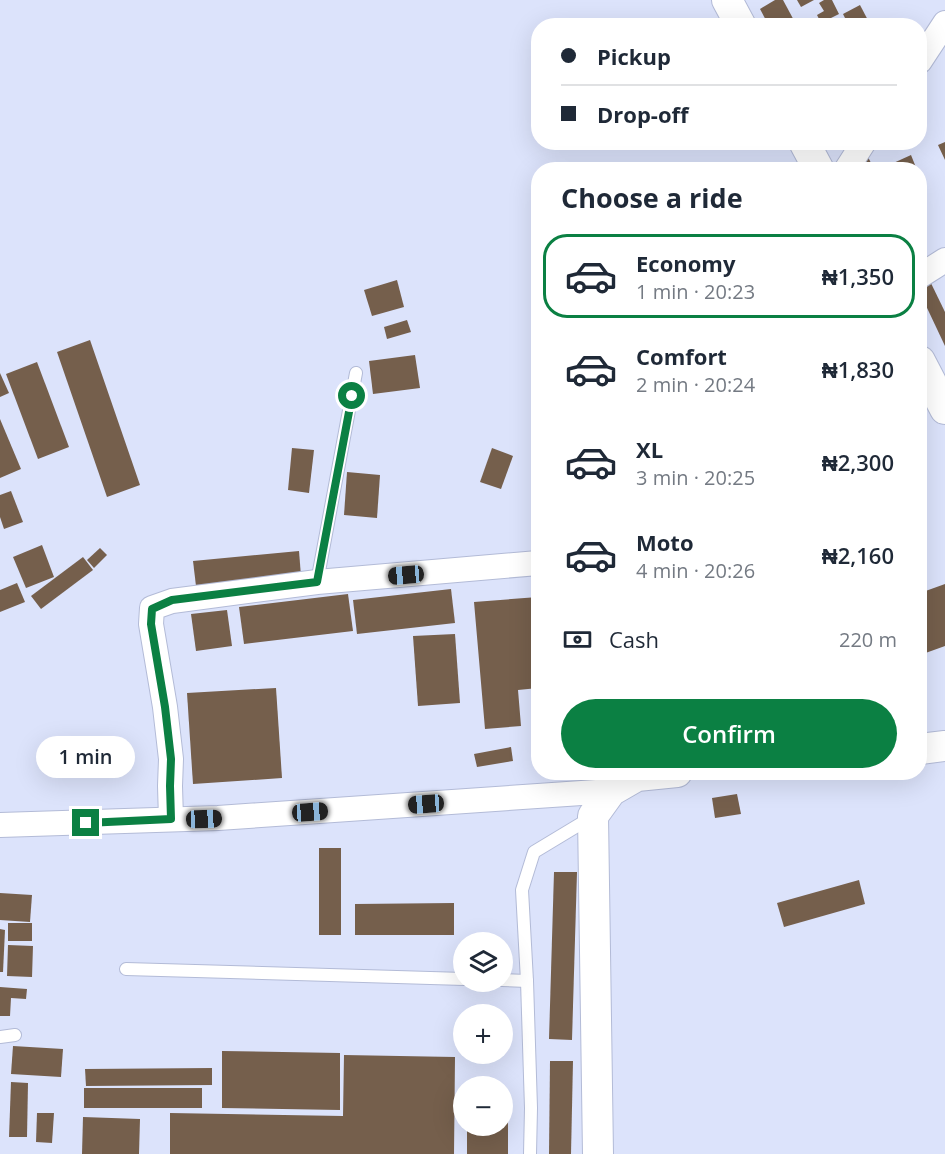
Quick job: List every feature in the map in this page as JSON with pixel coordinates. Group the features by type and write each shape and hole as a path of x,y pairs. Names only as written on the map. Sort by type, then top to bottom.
{"street":[{"path":"728,0 737,18"},
{"path":"927,50 945,23"},
{"path":"927,272 945,260"},
{"path":"927,375 945,409"},
{"path":"171,819 171,759 151,624 152,609 172,600 317,582 531,564"},
{"path":"927,748 945,746"},
{"path":"0,825 230,817 611,790 631,780"},
{"path":"598,1154 593,816 611,790"}],"lane":[{"path":"317,582 356,373"},
{"path":"530,1154 531,1108 522,891 534,852 593,816"},
{"path":"126,969 453,979"},
{"path":"513,980 527,981"},
{"path":"0,1037 15,1035"}],"building":[{"path":"775,0 783,0 793,18 765,18 760,9"},
{"path":"797,0 814,0 801,7"},
{"path":"832,0 839,14 831,18 818,18 817,15 824,11 819,3"},
{"path":"860,5 867,18 845,18 843,14"},
{"path":"945,142 945,160 938,145"},
{"path":"867,155 870,162 862,162"},
{"path":"911,155 914,162 896,162"},
{"path":"927,275 945,312 945,346 927,308"},
{"path":"397,280 404,307 372,316 364,290"},
{"path":"407,320 411,332 387,339 384,327"},
{"path":"90,340 140,485 107,497 57,352"},
{"path":"415,355 420,388 373,394 369,361"},
{"path":"37,362 69,447 38,459 6,374"},
{"path":"0,373 9,393 0,397"},
{"path":"0,419 21,469 0,478"},
{"path":"292,448 314,450 309,493 288,490"},
{"path":"492,448 513,456 501,489 480,482"},
{"path":"347,472 380,475 377,518 344,515"},
{"path":"11,491 23,522 4,529 0,517 0,495"},
{"path":"42,545 54,577 26,588 13,557"},
{"path":"100,548 107,555 94,568 87,560"},
{"path":"299,551 301,576 196,586 193,561"},
{"path":"83,557 93,570 41,609 31,596"},
{"path":"17,583 25,602 0,612 0,590"},
{"path":"945,584 945,646 927,652 927,590"},
{"path":"451,589 455,623 357,634 353,600"},
{"path":"348,594 353,631 244,644 239,607"},
{"path":"531,598 531,689 518,690 521,726 485,729 474,602"},
{"path":"227,610 232,646 196,651 191,614"},
{"path":"455,634 460,703 418,706 413,636"},
{"path":"276,688 282,778 193,784 187,693"},
{"path":"511,747 513,761 477,767 474,754"},
{"path":"737,794 741,814 715,818 712,798"},
{"path":"319,848 341,848 341,935 319,935"},
{"path":"554,872 577,872 572,1040 549,1039"},
{"path":"859,880 865,904 784,927 777,903"},
{"path":"0,893 32,895 30,922 0,920"},
{"path":"454,903 454,932 453,935 355,935 355,904"},
{"path":"8,923 32,923 32,941 8,941"},
{"path":"0,929 5,930 3,972 0,972"},
{"path":"8,945 33,946 32,977 7,976"},
{"path":"0,987 27,989 26,999 11,998 10,1016 0,1016"},
{"path":"13,1046 63,1049 61,1077 11,1074"},
{"path":"222,1051 340,1053 340,1110 222,1108"},
{"path":"344,1055 453,1057 453,1064 455,1064 453,1076 454,1154 170,1154 170,1113 343,1116"},
{"path":"550,1061 573,1061 571,1154 549,1154"},
{"path":"212,1068 212,1085 86,1086 85,1069"},
{"path":"11,1082 28,1083 27,1137 9,1137"},
{"path":"84,1088 202,1088 202,1108 84,1108"},
{"path":"37,1113 54,1113 52,1143 36,1142"},
{"path":"83,1117 140,1119 139,1154 82,1154"},
{"path":"467,1136 508,1136 508,1154 467,1154"}],"route":[{"path":"86,823 171,819 171,759 151,624 152,609 172,600 317,582 352,396"}]}
